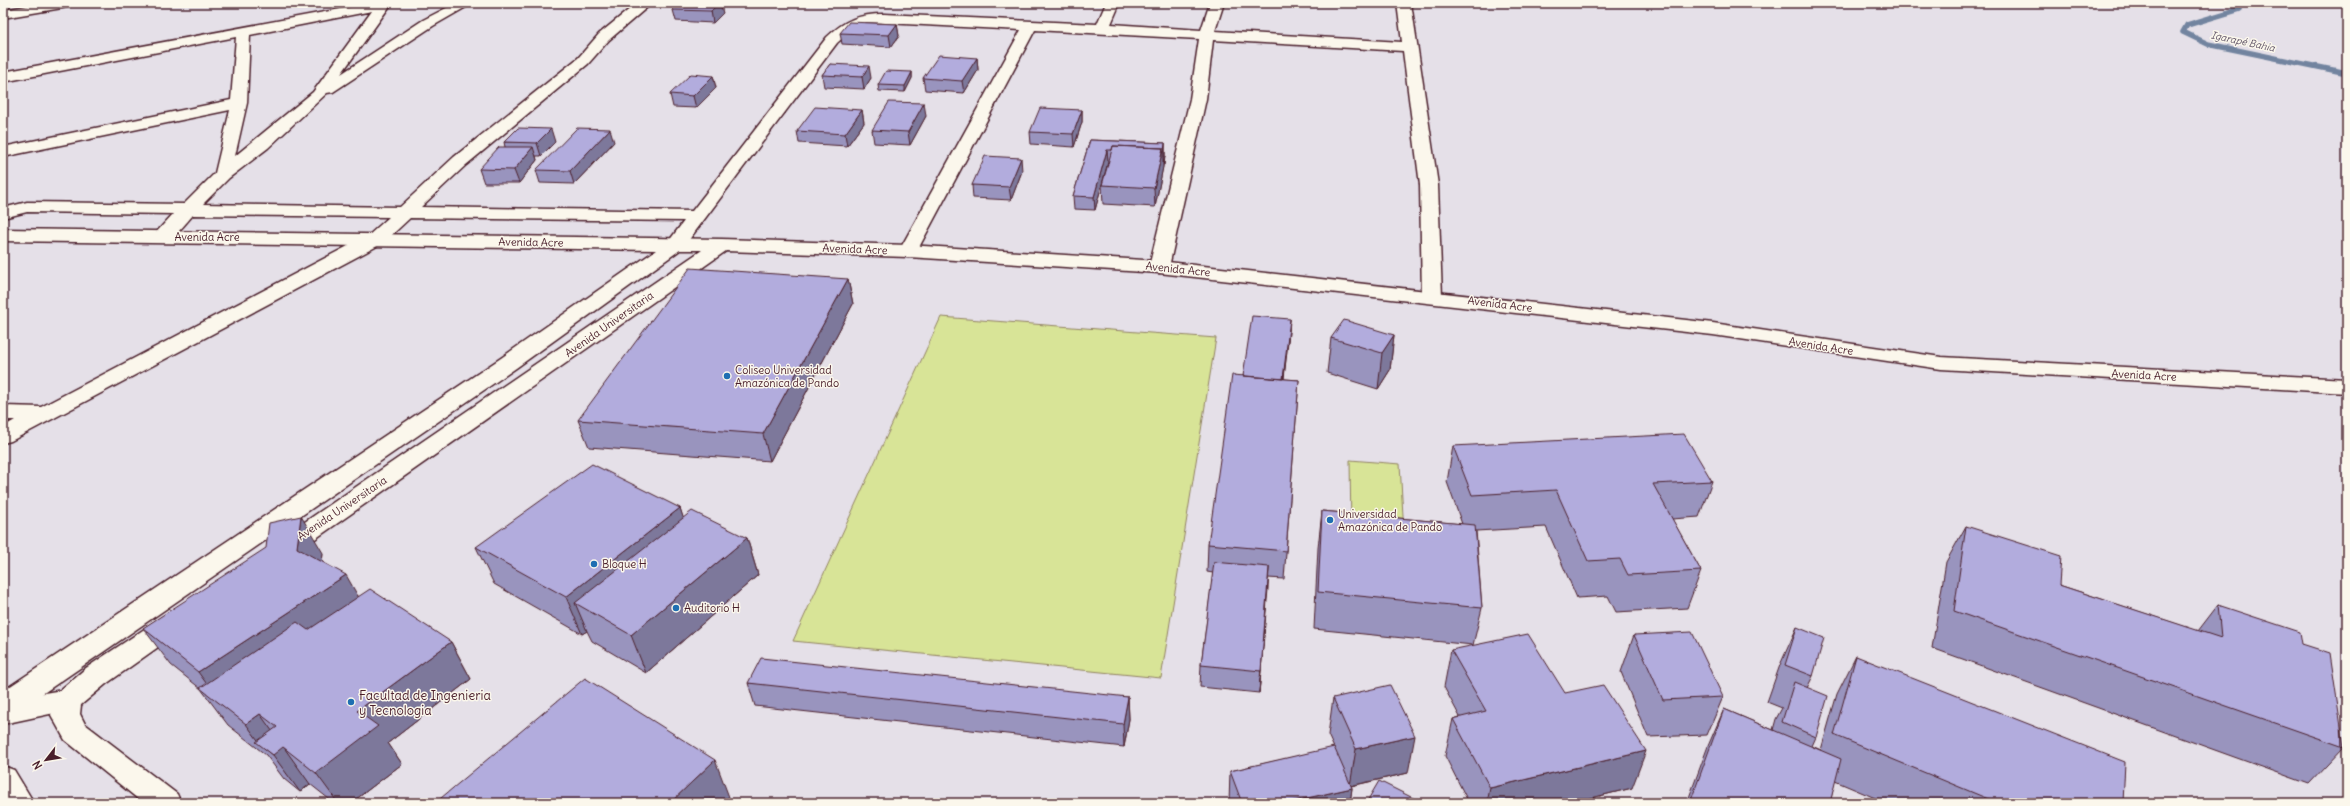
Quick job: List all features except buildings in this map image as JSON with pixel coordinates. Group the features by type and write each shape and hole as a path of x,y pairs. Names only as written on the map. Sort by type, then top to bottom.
{"street":[{"path":"3,14 26,7 68,3"},
{"path":"161,237 223,174 262,144 318,95 428,24 466,3"},
{"path":"3,436 376,239 460,160 583,61 604,37 645,3"},
{"path":"1102,28 1113,3"},
{"path":"1159,267 1198,99 1207,35 1217,3"},
{"path":"1404,3 1429,185 1432,297"},
{"path":"318,95 384,4"},
{"path":"3,77 384,4"},
{"path":"3,706 331,482 572,321 675,245 832,40 846,26 860,18 926,14 1030,26 1102,28 1410,46"},
{"path":"908,251 1030,26"},
{"path":"223,174 239,103 243,32"},
{"path":"3,152 239,103"},
{"path":"3,213 27,207 697,216"},
{"name":"Avenida Acre","path":"3,235 722,245 908,251 1159,267 1713,329 1941,363 2347,386"},
{"name":"Avenida Universitaria","path":"266,560 364,494 722,245"},
{"path":"3,413 46,414"},
{"path":"331,482 364,494"},
{"path":"3,712 68,700 96,676 194,609"},
{"path":"68,700 65,715 75,732 166,803"},
{"path":"3,779 19,803"}],"green space":[{"path":"941,317 1216,338 1161,678 793,641"},
{"path":"1350,460 1400,464 1404,533 1351,529"}],"waterway":[{"name":"Igarapé Bahia","path":"2238,3 2240,9 2187,25 2183,32 2208,44 2347,73"}],"place":[{"name":"Coliseo Universidad Amazónica de Pando","path":"727,376"},
{"name":"Universidad Amazónica de Pando","path":"1330,520"},
{"name":"Bloque H","path":"594,564"},
{"name":"Auditorio H","path":"676,608"},
{"name":"Facultad de Ingenieria y Tecnologia","path":"351,702"}]}
